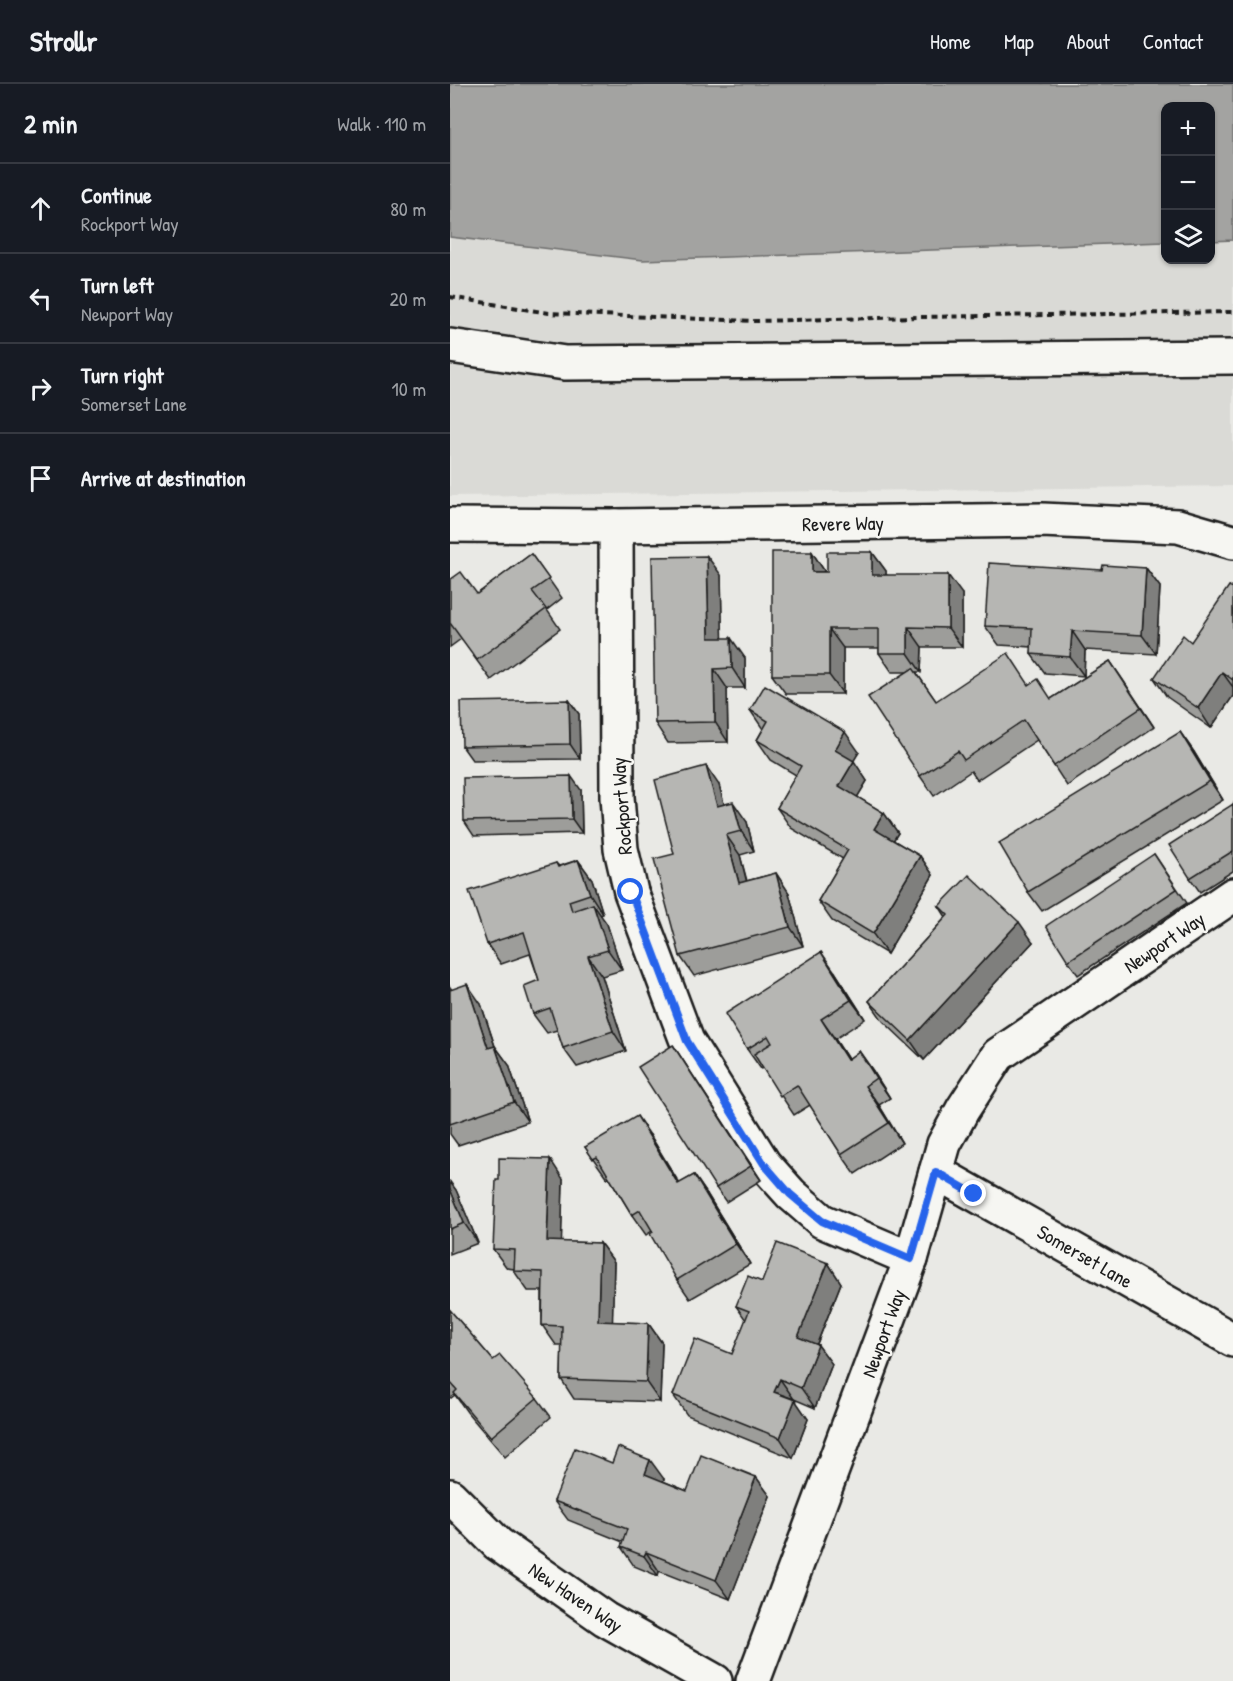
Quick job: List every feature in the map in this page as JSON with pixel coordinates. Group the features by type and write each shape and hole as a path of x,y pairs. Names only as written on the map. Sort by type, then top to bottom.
{"street":[{"path":"450,346 566,363 1233,357"},
{"name":"Revere Way","path":"450,525 616,526 1042,520 1178,526 1233,542"},
{"name":"Rockport Way","path":"616,526 616,789 621,849 631,892 678,1019 687,1041 764,1164 790,1194 822,1221 911,1259"},
{"name":"Newport Way","path":"753,1681 911,1259 944,1144 958,1118 998,1055 1233,896"},
{"name":"Somerset Lane","path":"936,1172 1233,1340"},
{"name":"New Haven Way","path":"450,1496 498,1544 605,1618 715,1681"}],"path":[{"path":"450,297 549,313 754,321 1233,312"}],"shaded area":[{"path":"450,84 1233,84 1233,486 450,496"},
{"path":"450,84 1233,84 1233,240 1215,241 1215,102 1161,102 1161,242 643,260 450,237"}],"building":[{"path":"772,552 812,552 812,572 827,572 827,552 872,552 872,575 948,575 948,628 908,627 908,653 879,653 879,629 829,629 829,675 772,675"},
{"path":"531,554 549,579 532,591 546,609 477,660 450,623 450,580 461,572 477,594"},
{"path":"707,556 709,638 731,638 732,668 714,669 715,722 655,723 652,557"},
{"path":"989,563 1102,570 1103,565 1146,568 1142,635 1072,631 1070,657 1031,654 1032,628 985,626"},
{"path":"1229,586 1233,588 1233,680 1222,672 1198,708 1154,678 1183,635 1191,642"},
{"path":"1008,653 1029,685 1038,679 1051,699 1110,661 1141,708 1054,766 1024,720 964,760 958,751 920,776 868,697 913,668 936,701"},
{"path":"765,685 845,732 835,750 854,761 839,786 884,813 874,829 920,856 873,934 818,901 848,850 777,808 801,766 757,740 768,721 750,710"},
{"path":"569,700 570,744 462,746 461,702"},
{"path":"1180,732 1210,781 1028,892 999,843"},
{"path":"706,766 717,806 733,802 741,831 726,835 739,883 776,873 790,927 680,956 654,859 674,854 655,780"},
{"path":"571,776 572,819 464,821 463,778"},
{"path":"1233,804 1233,851 1190,878 1169,845"},
{"path":"1154,854 1177,889 1068,961 1046,926"},
{"path":"578,860 590,894 569,901 572,911 593,904 608,950 588,956 613,1031 563,1048 550,1008 533,1014 524,986 539,980 524,932 487,944 469,891 556,863 558,867"},
{"path":"969,875 1019,922 910,1040 869,1001 948,915 939,906"},
{"path":"821,952 851,1000 821,1019 847,1060 859,1051 876,1078 865,1086 889,1123 841,1154 797,1085 780,1096 754,1054 772,1043 768,1036 747,1049 725,1014"},
{"path":"467,984 488,1048 495,1046 514,1102 450,1124 450,990"},
{"path":"673,1045 751,1166 716,1188 638,1067"},
{"path":"637,1116 678,1184 694,1175 736,1244 677,1280 650,1234 653,1232 640,1210 632,1215 597,1157 593,1159 585,1147"},
{"path":"499,1158 550,1159 547,1241 600,1243 598,1321 648,1323 646,1382 561,1379 562,1326 542,1325 543,1272 514,1271 515,1250 493,1249"},
{"path":"450,1189 464,1223 450,1229"},
{"path":"777,1243 828,1263 798,1337 818,1345 801,1388 780,1379 774,1392 795,1400 780,1438 673,1395 695,1339 732,1354 749,1311 736,1306 748,1276 762,1282"},
{"path":"450,1310 493,1360 500,1355 537,1398 491,1437 454,1393 457,1390 450,1382"},
{"path":"618,1447 650,1460 645,1474 687,1491 701,1455 756,1477 716,1580 646,1552 644,1556 621,1547 627,1529 554,1501 575,1448 612,1463"}],"route":[{"path":"631,892 687,1041 764,1164 790,1194 822,1221 911,1259 936,1172 974,1194"}]}
